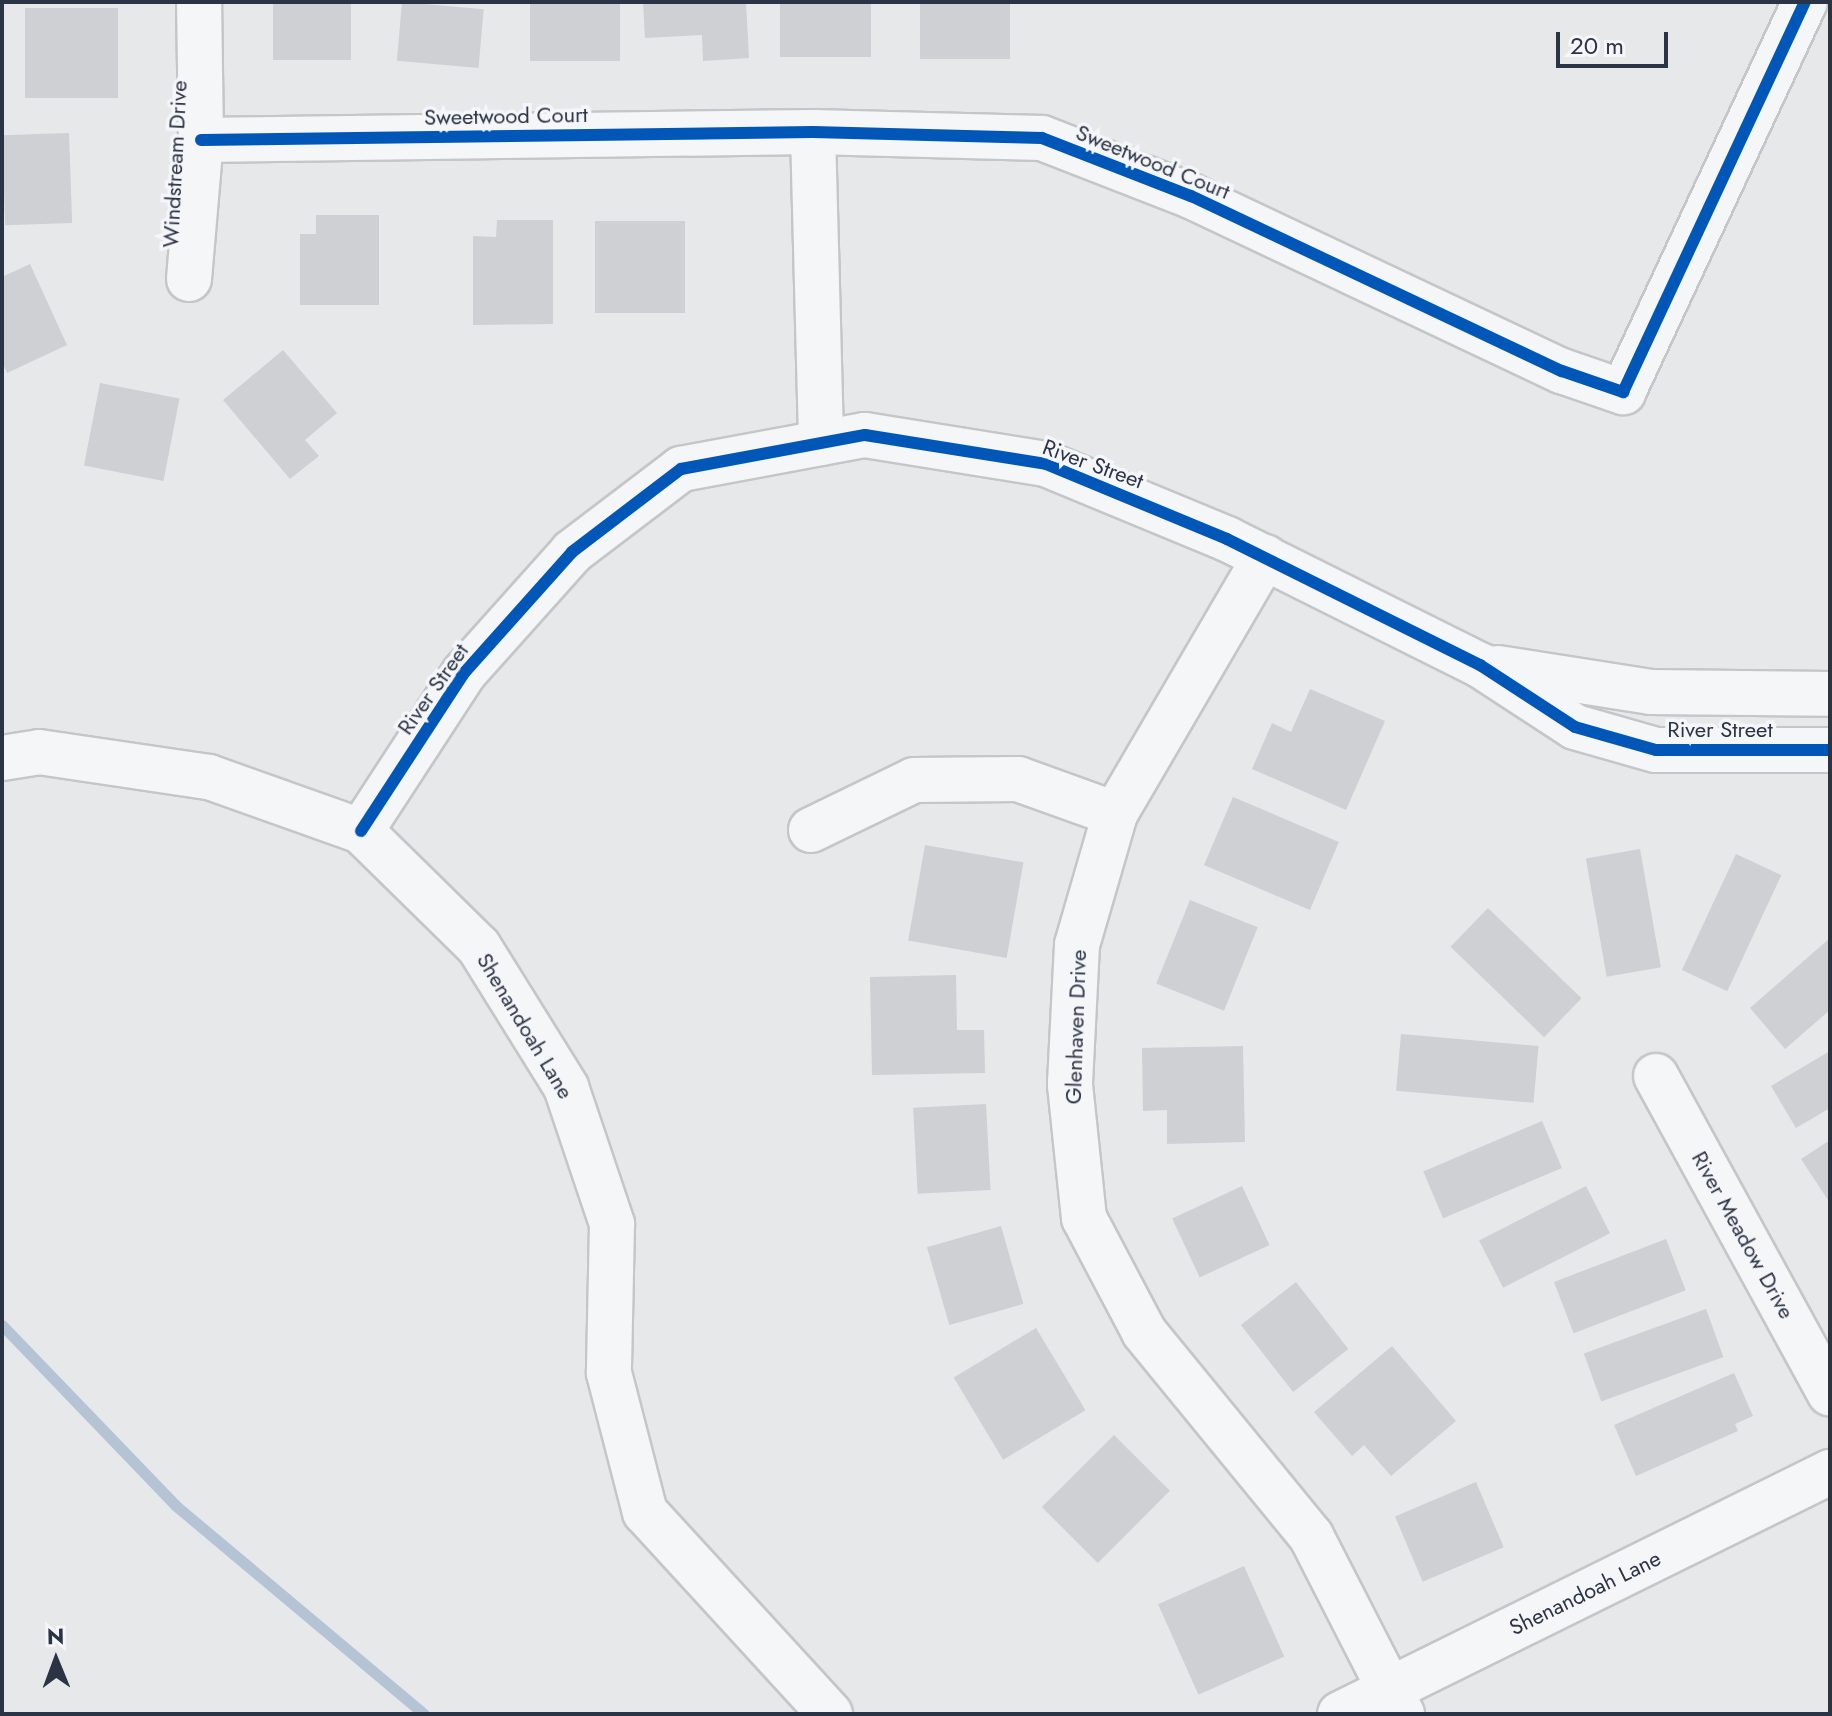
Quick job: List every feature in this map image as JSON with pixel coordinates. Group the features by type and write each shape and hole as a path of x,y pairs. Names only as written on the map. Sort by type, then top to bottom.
{"street":[{"name":"Windstream Drive","path":"189,279 201,140 199,2"},
{"name":"Sweetwood Court","path":"201,140 813,132 1042,138 1191,196 1562,371 1623,392 1805,2"},
{"path":"813,132 821,443"},
{"name":"River Street","path":"361,831 464,673 572,552 681,469 865,435 1046,464 1265,557 1480,665 1575,727 1656,750 1830,750"},
{"name":"Glenhaven Drive","path":"1265,557 1115,814 1077,945 1070,1085 1084,1218 1144,1332 1311,1536 1395,1702"},
{"name":"River Street","path":"1480,665 1651,692 1830,694"},
{"path":"2,758 39,752 209,777 361,831"},
{"path":"811,830 914,780 1018,779 1115,814"},
{"name":"Shenandoah Lane","path":"361,831 479,947 566,1087 612,1224 609,1373 645,1512 830,1714"},
{"name":"River Meadow Drive","path":"1656,1076 1830,1394"},
{"name":"Shenandoah Lane","path":"1340,1714 1395,1702 1830,1472"}],"building":[{"path":"273,2 351,2 351,60 273,60"},
{"path":"402,2 484,9 479,68 397,61"},
{"path":"530,2 620,2 620,61 530,61"},
{"path":"643,2 746,2 749,58 703,61 702,35 645,38"},
{"path":"780,2 871,2 871,57 780,57"},
{"path":"920,2 1010,2 1010,59 920,59"},
{"path":"25,8 118,8 118,98 25,98"},
{"path":"69,133 72,223 5,225 2,135"},
{"path":"316,215 379,215 379,305 300,305 300,234 316,234"},
{"path":"497,220 553,220 553,324 473,325 473,236 496,237"},
{"path":"595,221 685,221 685,313 595,313"},
{"path":"30,264 67,345 7,373 2,361 2,277"},
{"path":"283,350 337,413 305,440 319,456 290,479 223,400"},
{"path":"100,383 180,398 163,481 84,465"},
{"path":"1310,689 1385,721 1346,810 1252,769 1272,723 1291,732"},
{"path":"1233,797 1339,842 1310,910 1204,865"},
{"path":"925,845 1023,862 1007,958 908,941"},
{"path":"1640,849 1661,967 1607,977 1586,859"},
{"path":"1736,854 1781,875 1727,991 1682,970"},
{"path":"1190,900 1258,927 1224,1011 1156,983"},
{"path":"1488,908 1582,998 1544,1037 1450,947"},
{"path":"1830,938 1830,1010 1785,1049 1750,1008"},
{"path":"956,975 957,1030 984,1030 985,1073 872,1075 870,977"},
{"path":"1401,1034 1538,1046 1534,1103 1396,1091"},
{"path":"1243,1046 1245,1142 1167,1144 1167,1110 1143,1111 1142,1048"},
{"path":"1830,1051 1830,1108 1796,1128 1771,1086"},
{"path":"986,1104 991,1190 918,1194 913,1108"},
{"path":"1542,1121 1562,1168 1443,1218 1423,1171"},
{"path":"1830,1140 1830,1203 1801,1159"},
{"path":"1242,1186 1269,1245 1200,1277 1172,1219"},
{"path":"1586,1186 1610,1233 1503,1288 1479,1240"},
{"path":"1001,1226 1023,1304 949,1325 927,1247"},
{"path":"1666,1239 1686,1290 1574,1333 1554,1282"},
{"path":"1296,1282 1348,1349 1293,1392 1241,1325"},
{"path":"1706,1309 1723,1357 1601,1401 1584,1353"},
{"path":"1036,1328 1085,1410 1003,1460 954,1377"},
{"path":"1392,1346 1456,1421 1391,1476 1364,1445 1352,1456 1314,1412"},
{"path":"1734,1373 1753,1416 1735,1424 1738,1431 1636,1476 1614,1425"},
{"path":"1114,1435 1170,1491 1098,1563 1042,1507"},
{"path":"1476,1482 1504,1547 1423,1582 1395,1516"},
{"path":"1244,1566 1284,1656 1198,1695 1158,1604"}],"waterway":[{"path":"2,1325 175,1505 424,1714"}],"cycle path":[{"path":"201,140 813,132 1042,138 1191,196 1562,371 1623,392 1805,2"},
{"path":"361,831 464,673 572,552 681,469 865,435 1046,464 1227,539 1480,665 1575,727 1656,750 1830,750"}]}
